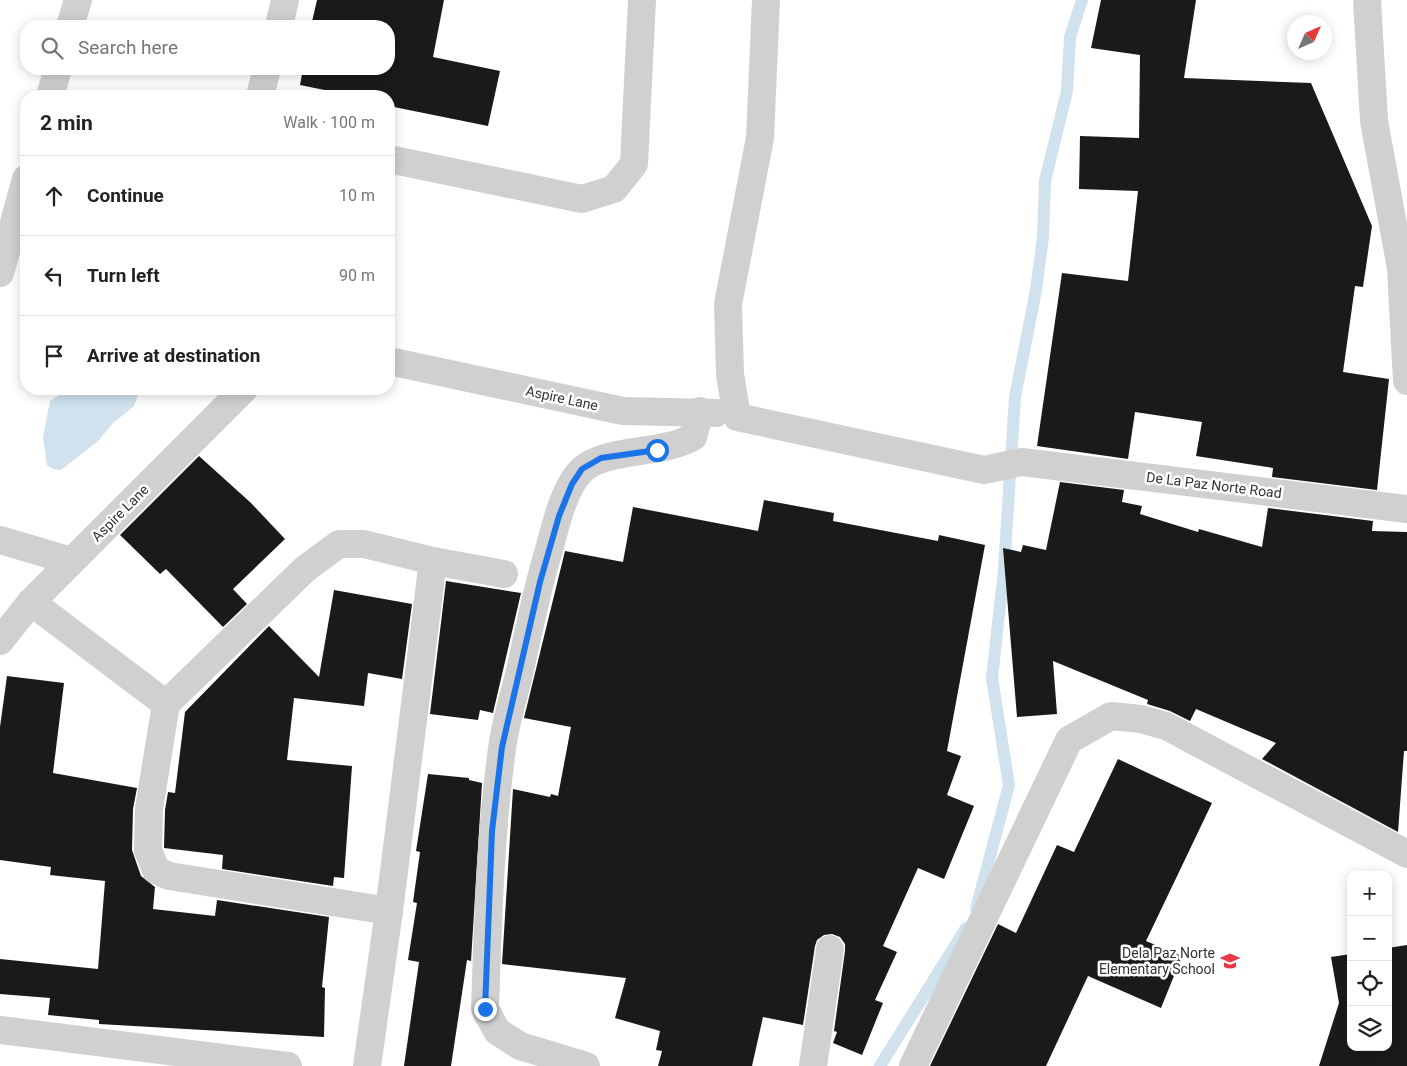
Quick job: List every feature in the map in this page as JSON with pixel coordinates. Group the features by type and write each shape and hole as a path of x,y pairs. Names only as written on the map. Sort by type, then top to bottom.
{"street":[{"path":"72,20 78,0"},
{"path":"280,20 286,0"},
{"path":"395,160 582,199 614,189 634,164 642,0"},
{"path":"737,416 730,374 728,304 760,138 766,0"},
{"path":"1367,0 1374,121 1401,268 1407,380"},
{"path":"52,90 56,75"},
{"path":"262,90 265,75"},
{"path":"0,274 20,201"},
{"name":"Aspire Lane","path":"395,362 623,411 700,411 737,416 984,470"},
{"name":"Aspire Lane","path":"0,641 31,602 238,395"},
{"path":"586,1066 520,1046 496,1031 485,1009 492,831 502,747 540,582 559,516 572,484 582,469 601,458 657,450 684,442 693,437 700,411"},
{"name":"De La Paz Norte Road","path":"984,470 1022,462 1407,509"},
{"path":"0,540 71,561"},
{"path":"389,911 169,876 156,870 148,850 149,809 166,704 305,569 339,544 364,544 433,561 504,574"},
{"path":"367,1066 389,911 433,561"},
{"path":"31,602 166,704"},
{"path":"913,1066 1069,740 1112,716 1141,718 1166,726 1407,854"},
{"path":"813,1066 830,949"},
{"path":"0,1030 288,1066"}],"water":[{"path":"59,395 138,395 134,406 113,423 98,441 61,470 53,469 47,465 43,437 50,401"}],"building":[{"path":"317,0 444,0 433,57 500,71 488,126 395,107 395,90 325,90 300,85 302,75 395,75 395,20 312,20"},
{"path":"1101,0 1196,0 1184,78 1311,83 1372,226 1363,287 1355,286 1343,372 1389,379 1377,490 1272,477 1273,468 1196,456 1202,422 1135,412 1128,459 1037,446 1062,273 1128,281 1138,191 1079,189 1080,136 1139,138 1140,55 1091,48"},
{"path":"199,456 251,503 285,539 233,589 247,604 223,627 166,569 160,574 120,535"},
{"path":"1060,482 1124,490 1122,502 1142,506 1140,514 1198,532 1199,529 1262,547 1268,508 1373,521 1372,531 1407,532 1407,751 1404,751 1398,832 1262,759 1276,743 1196,709 1190,721 1170,711 1147,704 1148,700 1053,661 1057,714 1017,717 1003,548 1021,552 1023,545 1046,550"},
{"path":"764,500 834,513 833,521 938,541 939,535 985,545 947,751 961,756 947,795 974,806 944,879 918,868 883,946 897,952 875,1000 883,1003 862,1055 833,1043 837,1032 834,1031 845,944 840,937 832,934 824,935 817,940 815,946 803,1025 763,1017 752,1066 658,1066 662,1051 656,1050 660,1031 615,1018 626,978 502,964 513,789 550,797 551,794 558,796 571,727 524,718 565,551 623,562 633,507 758,531"},
{"path":"446,581 521,593 493,713 480,710 478,720 430,714"},
{"path":"334,590 412,604 402,679 368,673 364,706 294,698 287,760 352,766 344,878 334,877 333,886 222,869 223,855 164,848 165,810 168,792 175,793 185,712 269,626 319,677"},
{"path":"7,676 64,683 53,773 137,788 133,809 132,850 141,876 155,887 153,909 215,916 217,900 329,917 322,987 325,988 324,1037 99,1024 99,1020 48,1015 50,998 0,994 0,959 98,969 105,881 50,875 51,867 0,860 0,727"},
{"path":"1118,759 1212,803 1146,941 1182,956 1161,1008 1088,976 1046,1066 930,1066 998,924 1016,933 1057,845 1074,852"},
{"path":"428,774 469,778 469,780 482,783 471,961 467,960 451,1066 404,1066 419,962 408,960 417,903 413,902 420,852 416,851"},
{"path":"1407,945 1407,1066 1319,1066 1339,1003 1331,957 1347,955 1347,1051 1392,1051 1392,947"}],"waterway":[{"path":"976,909 1009,785 992,678 1004,569 1015,397 1036,290 1043,237 1045,181 1067,91 1070,37 1082,0"},
{"path":"880,1066 966,928"}],"place":[{"name":"Dela Paz Norte Elementary School","path":"1230,961"}],"route":[{"path":"485,1009 492,831 502,747 540,582 559,516 572,484 582,469 601,458 657,450"}]}
